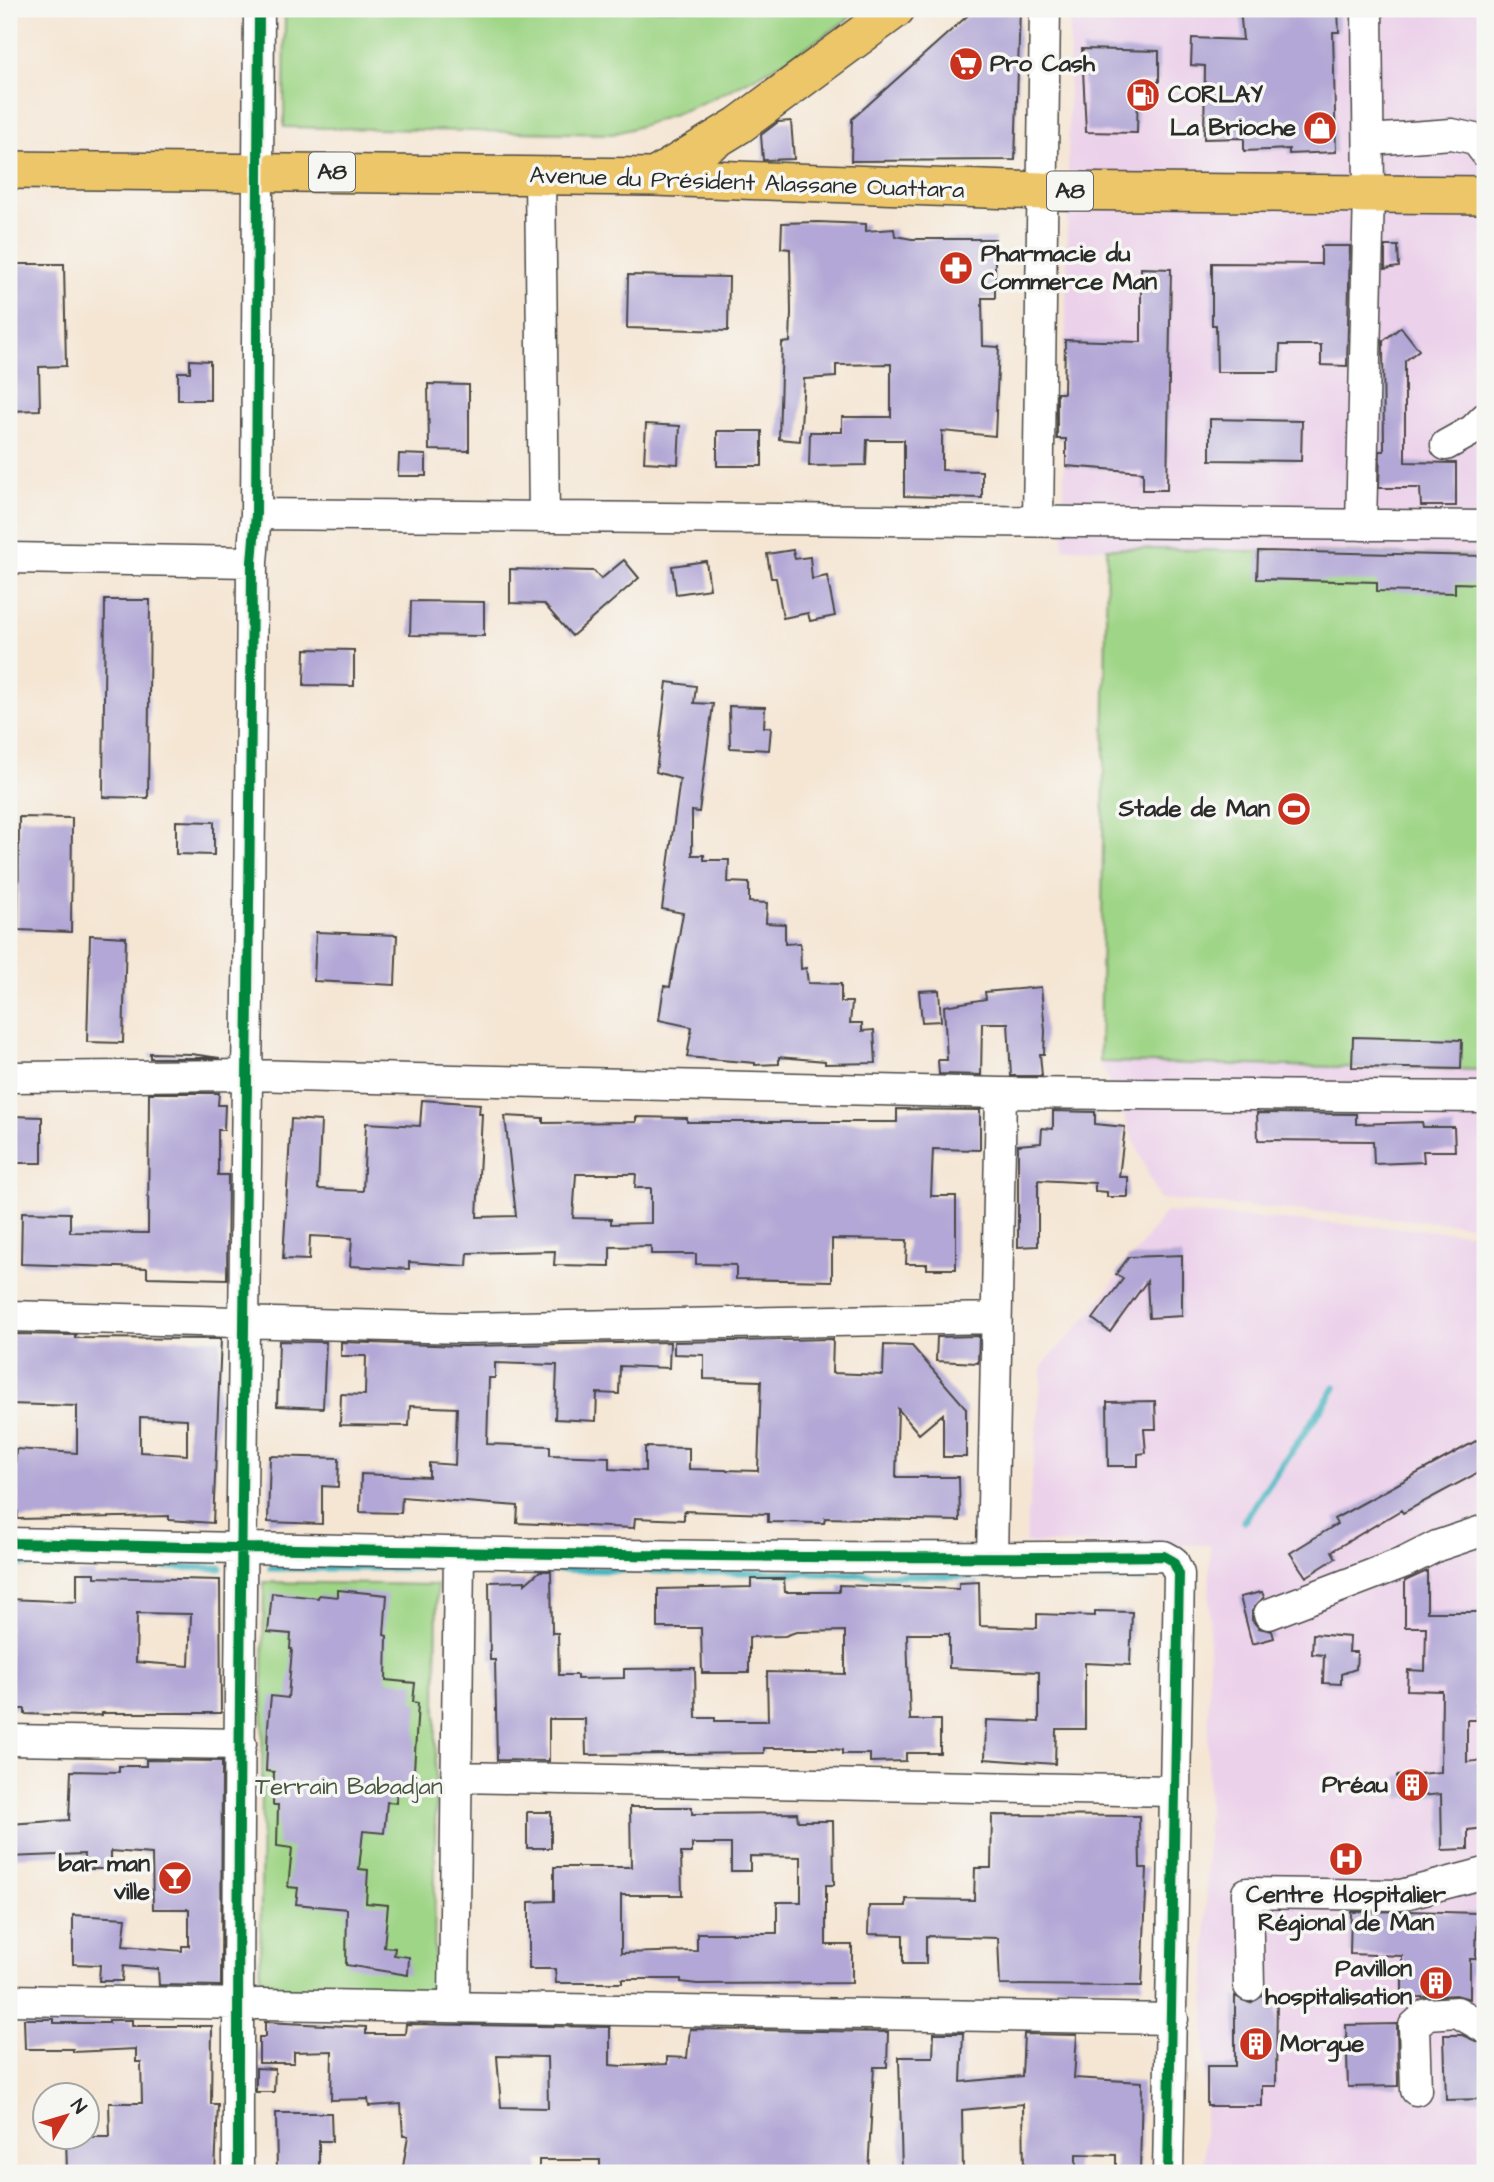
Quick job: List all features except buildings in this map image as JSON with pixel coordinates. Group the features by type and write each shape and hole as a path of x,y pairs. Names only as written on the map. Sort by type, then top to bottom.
{"main road":[{"path":"654,177 739,125 896,9"},
{"name":"Avenue du Président Alassane Ouattara","path":"9,170 258,170 654,177 1043,191 1369,191 1485,195"}],"street":[{"path":"238,2173 243,1322 249,1075 252,562 256,514 259,9"},
{"path":"1038,521 1045,9"},
{"path":"1361,525 1370,139 1367,9"},
{"path":"1370,139 1452,134 1475,139 1485,152"},
{"path":"540,177 544,517"},
{"path":"1446,444 1473,430 1485,418"},
{"path":"256,514 1485,526"},
{"path":"9,558 252,562"},
{"path":"9,1077 249,1075 1001,1093 1485,1097"},
{"path":"992,1558 1001,1093"},
{"path":"9,1316 463,1328 996,1318"},
{"path":"1269,1614 1405,1562 1437,1546 1485,1530"},
{"path":"9,1543 458,1553 992,1558 1164,1556 1173,1561 1179,1574 1173,1791 1173,2020 1168,2173"},
{"path":"454,2006 458,1553"},
{"path":"9,1740 241,1744"},
{"path":"457,1777 1173,1791"},
{"path":"1249,1986 1247,1893 1401,1895 1485,1873"},
{"path":"9,2000 1173,2020"},
{"path":"1416,2090 1414,2026 1427,2014 1457,2012 1485,2028"}],"shaded area":[{"path":"1070,9 1485,9 1485,556 1063,548"},
{"path":"1100,1062 1485,1070 1485,1226 1159,1199"},
{"name":"Centre Hospitalier Régional de Man","path":"1166,1212 1485,1234 1485,2173 1204,2173 1210,1545 1025,1543 1043,1365 1091,1312"}],"green space":[{"path":"285,9 862,9 774,67 711,99 678,113 612,134 284,127"},
{"name":"Stade de Man","path":"1107,548 1485,556 1485,1070 1100,1062"},
{"name":"Terrain Babadjan","path":"264,1582 437,1585 434,1993 260,1990"}],"waterway":[{"path":"1244,1521 1335,1388"},
{"path":"9,1564 220,1568"},
{"path":"271,1568 427,1568"},
{"path":"485,1568 1146,1579"}],"cycle path":[{"path":"238,2173 241,1569 252,562 256,514 259,9"},
{"path":"9,1543 731,1556 1164,1556 1173,1561 1179,1574 1168,2173"}],"place":[{"name":"Pro Cash","path":"966,64"},
{"name":"CORLAY","path":"1143,95"},
{"name":"La Brioche","path":"1320,128"},
{"name":"Pharmacie du Commerce Man","path":"956,268"},
{"name":"Stade de Man","path":"1294,809"},
{"name":"Préau","path":"1412,1785"},
{"name":"Centre Hospitalier Régional de Man","path":"1346,1859"},
{"name":"bar man ville","path":"175,1878"},
{"name":"Pavillon hospitalisation","path":"1436,1983"},
{"name":"Morgue","path":"1256,2044"}]}
